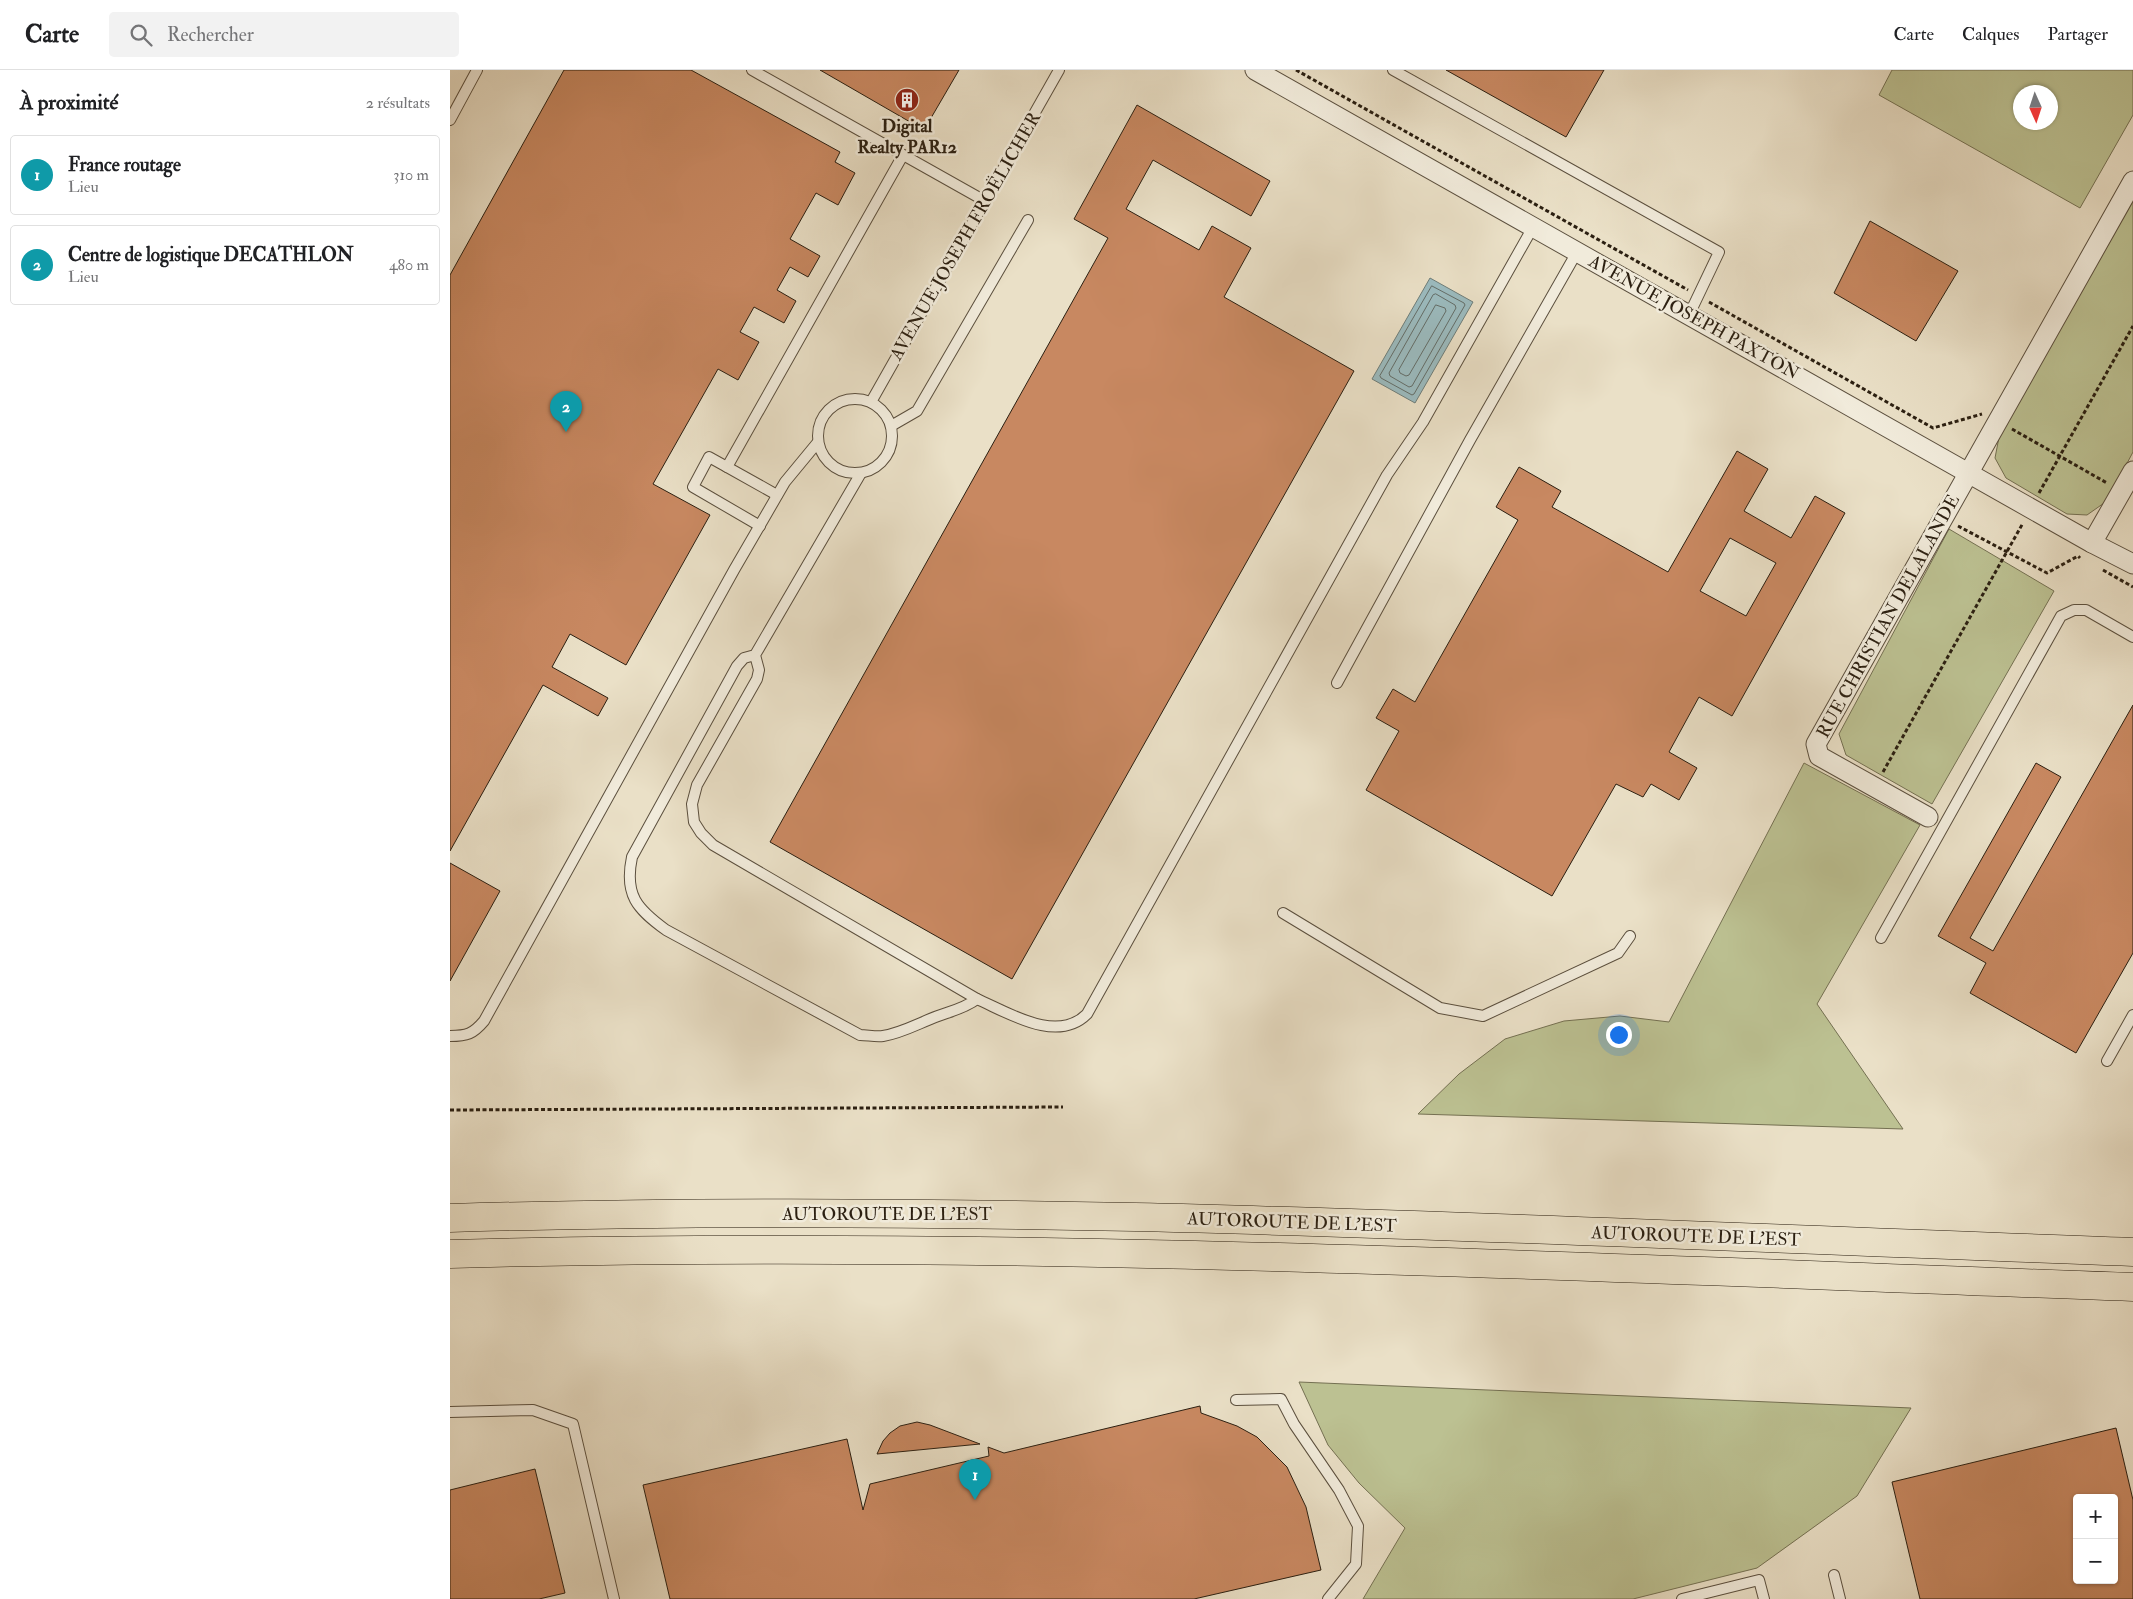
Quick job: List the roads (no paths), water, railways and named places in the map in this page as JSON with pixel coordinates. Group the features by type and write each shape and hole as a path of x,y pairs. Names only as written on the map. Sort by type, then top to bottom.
{"highway":[{"name":"AUTOROUTE DE L’EST","path":"450,1218 667,1214 1022,1214 2133,1252"},
{"name":"AUTOROUTE DE L’EST","path":"450,1254 707,1249 1016,1250 1315,1258 2133,1287"}],"street":[{"name":"AVENUE JOSEPH PAXTON","path":"1255,70 2092,543 2133,564"},
{"path":"1969,472 2133,181"},
{"name":"RUE CHRISTIAN DELALANDE","path":"1936,821 1819,756 1816,744 1969,472"},
{"path":"2092,543 2133,472"}],"lane":[{"path":"450,120 477,70"},
{"path":"752,70 985,201"},
{"name":"AVENUE JOSEPH FROËLICHER","path":"871,402 1059,70"},
{"path":"1392,70 1719,252 1689,315"},
{"path":"727,467 903,155"},
{"path":"892,426 917,411 1028,220"},
{"path":"755,655 759,670 757,679 697,785 692,804 694,822 713,845 731,857 831,912 977,999 1042,1027 1064,1026 1079,1021 1087,1014 1387,475 1422,422 1533,227"},
{"path":"1337,683 1470,440 1577,252"},
{"path":"859,398 871,402 887,416 892,426 893,438 886,456 873,469 861,473 850,473 838,469 829,463 822,453 818,442 821,420 828,410 837,403 848,399 859,398"},
{"path":"450,1036 462,1036 475,1032 484,1021 785,482 818,442"},
{"path":"760,526 693,487 709,456 778,495"},
{"path":"861,473 755,655 744,658 736,666 632,857 629,888 637,903 650,918 666,930 860,1035 881,1036 906,1030 937,1016 957,1010 977,999"},
{"path":"1881,938 1936,821 2062,616 2074,610 2086,610 2133,637"},
{"path":"1283,913 1440,1008 1484,1016 1618,953 1630,936"},
{"path":"2107,1061 2133,1015"},
{"path":"1236,1400 1281,1399 1294,1424 1339,1490 1358,1526 1356,1564 1328,1599"},
{"path":"450,1412 533,1410 573,1424 614,1599"},
{"path":"1834,1575 1840,1599"},
{"path":"1682,1599 1760,1580 1764,1599"}],"water":[{"path":"1430,278 1473,302 1415,403 1372,379"}],"place":[{"name":"Digital Realty PAR12","path":"907,100"},
{"name":"Centre de logistique DECATHLON","path":"566,432"},
{"name":"France routage","path":"975,1500"}]}
